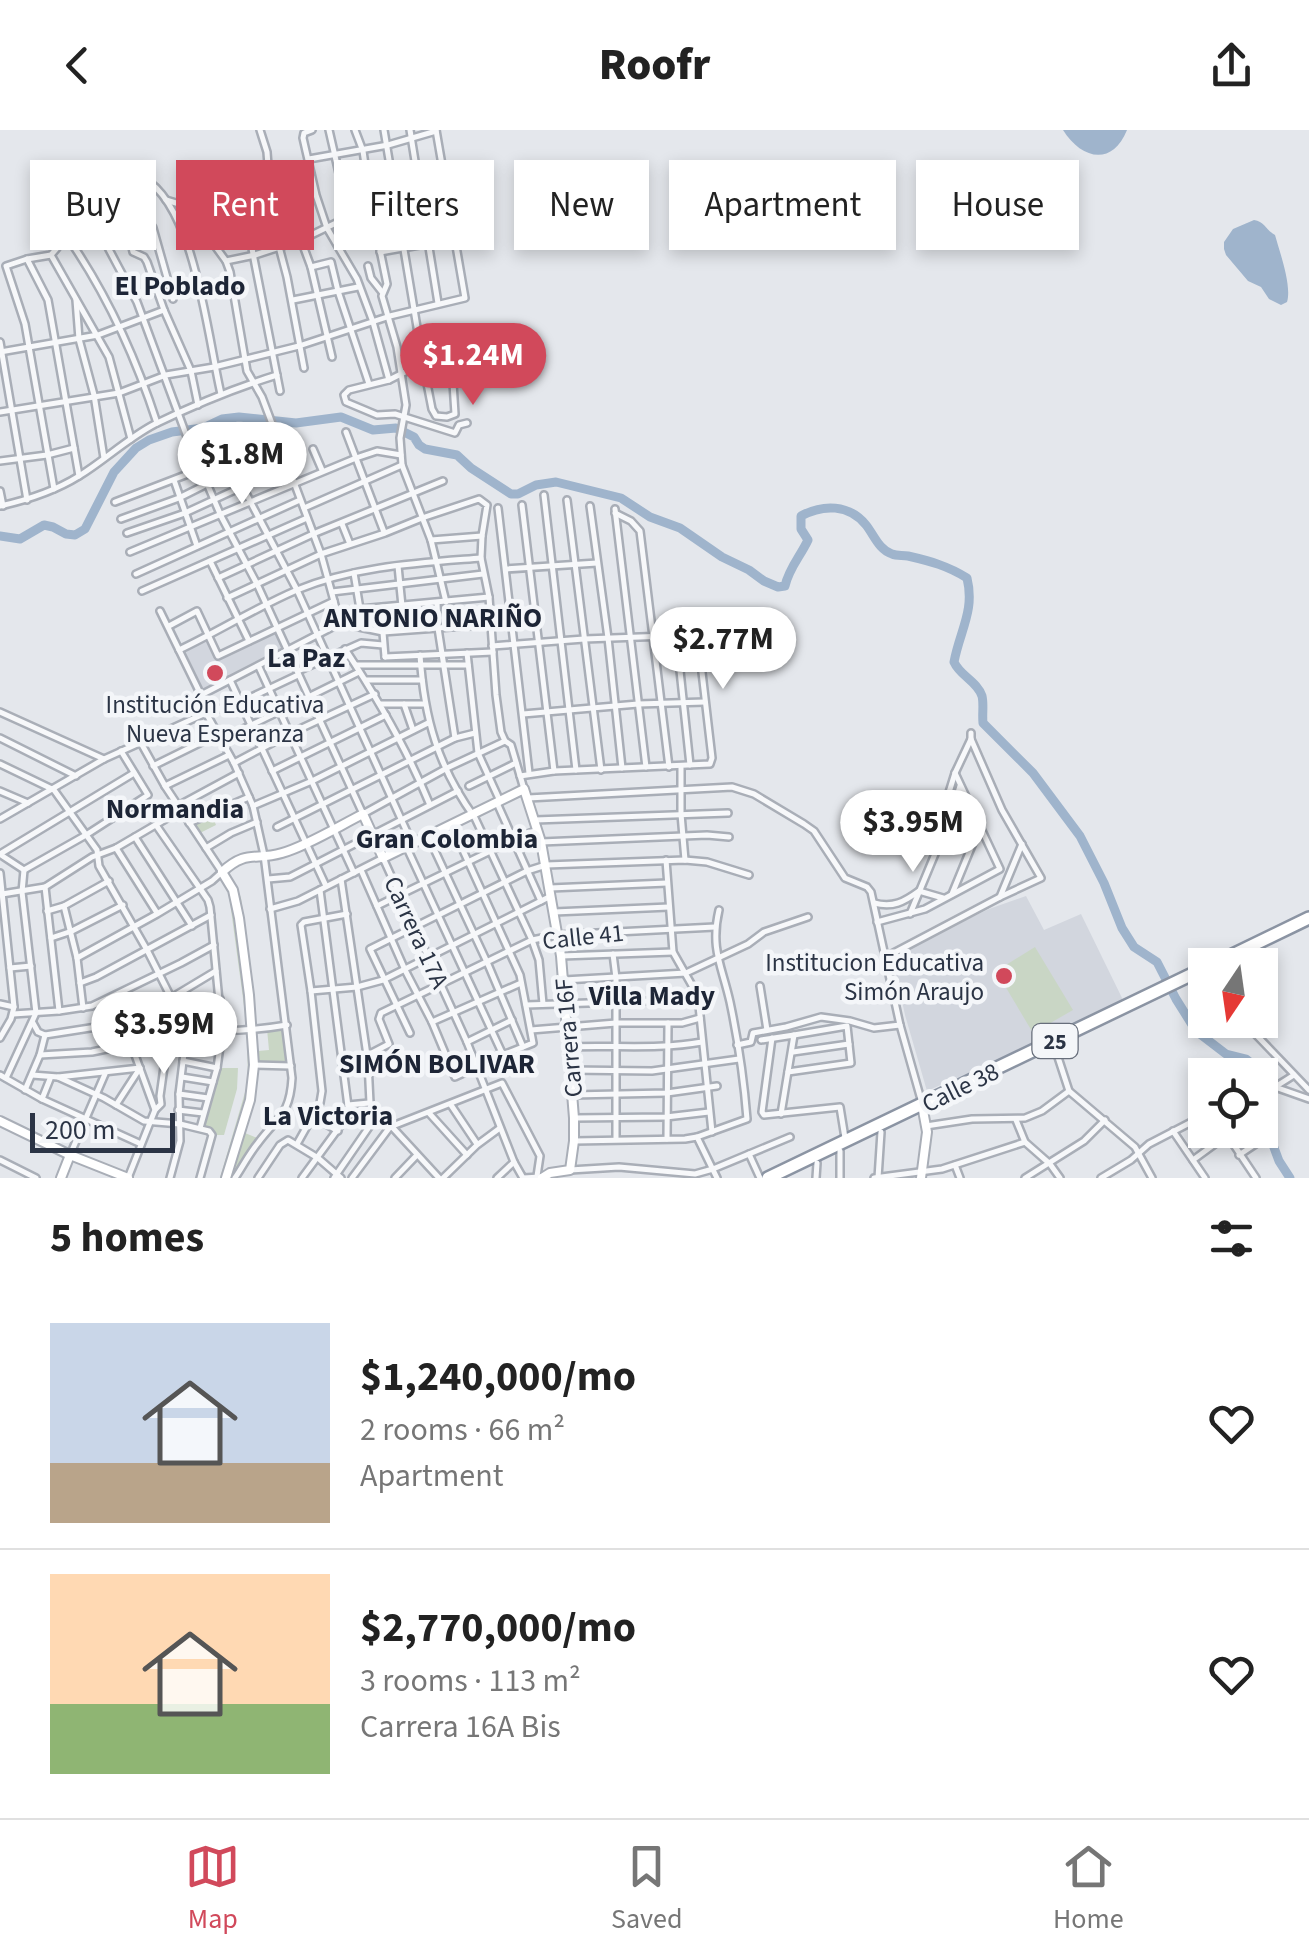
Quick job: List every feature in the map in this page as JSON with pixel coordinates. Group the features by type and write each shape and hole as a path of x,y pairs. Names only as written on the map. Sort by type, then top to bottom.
{"highway":[{"name":"Calle 38","path":"1260,948 1309,922"},
{"name":"Calle 38","path":"1255,948 1309,922"},
{"name":"Calle 38","path":"768,1178 1188,981"},
{"name":"Calle 38","path":"784,1178 842,1146 881,1132 1164,992"}],"street":[{"path":"260,130 268,160"},
{"path":"312,130 304,133 303,138 316,195 373,322 388,380"},
{"path":"329,130 337,160"},
{"path":"356,130 364,160"},
{"path":"384,130 390,160"},
{"path":"310,159 388,146 410,134 436,131 441,160"},
{"path":"410,134 414,160"},
{"path":"156,188 182,230 199,286 221,394"},
{"path":"166,200 186,206 226,261 244,358 321,554 340,624"},
{"path":"173,299 148,220 128,230 133,252 147,262 191,372 198,406"},
{"path":"314,234 334,225"},
{"path":"54,489 26,324 6,266 51,256 56,250"},
{"path":"75,250 120,326 157,424"},
{"name":"Carrera 17A","path":"109,250 137,302 221,516 257,584 415,926 523,1178"},
{"path":"254,250 280,392"},
{"path":"226,261 272,250"},
{"path":"280,250 304,368"},
{"path":"306,250 332,357"},
{"path":"382,292 387,284 380,252 397,250"},
{"path":"405,250 423,363 436,416 455,414 453,384"},
{"path":"430,250 438,303"},
{"path":"0,412 119,393 166,376 299,346 390,316 465,298 456,250"},
{"path":"51,256 110,357 131,439"},
{"path":"27,259 48,300 80,476"},
{"path":"311,267 331,262 369,384"},
{"path":"368,266 390,316 402,374 406,405 400,438 402,465 431,540 446,602"},
{"path":"292,300 358,287"},
{"path":"76,300 79,339 104,458"},
{"path":"1,352 98,336 164,310"},
{"path":"0,342 27,500"},
{"path":"444,358 349,390 344,395 346,402 377,416 395,414 403,421 454,434 460,424 467,423"},
{"path":"0,492 2,506 54,489 157,424 221,394 277,375"},
{"path":"346,432 384,534"},
{"path":"116,502 202,468 263,436"},
{"path":"221,446 297,590 382,774 424,884 503,1054"},
{"path":"121,518 180,498 280,446"},
{"path":"0,461 74,448"},
{"path":"314,449 322,470"},
{"path":"130,552 376,450 401,455"},
{"path":"303,508 402,465"},
{"path":"127,533 185,513 288,466"},
{"path":"174,480 197,546"},
{"path":"218,578 443,481"},
{"path":"544,495 576,770"},
{"path":"227,598 321,554 476,498 487,504 481,558 492,624 496,695 505,740 511,744 526,793"},
{"path":"136,574 300,500"},
{"path":"568,500 601,770"},
{"path":"522,505 554,771"},
{"path":"590,506 622,768"},
{"path":"498,508 529,774"},
{"path":"646,767 615,511 640,531 669,767"},
{"path":"142,592 307,518"},
{"path":"342,522 350,544"},
{"path":"431,540 482,536"},
{"path":"179,650 297,590 328,579 398,566 481,558"},
{"path":"210,561 249,641"},
{"path":"506,568 597,563"},
{"path":"398,566 402,606"},
{"path":"354,573 360,609"},
{"path":"332,592 483,574"},
{"path":"337,614 489,597"},
{"path":"168,627 197,610 218,656 334,601"},
{"path":"437,603 456,738"},
{"path":"381,607 385,661"},
{"path":"160,611 201,695 340,624 382,632 492,624"},
{"path":"674,614 690,765"},
{"path":"232,735 338,683 357,668 385,661 516,644 698,636 710,764 520,776"},
{"path":"0,819 104,759 206,713 241,702 344,648 361,643 384,645"},
{"path":"344,648 381,704 412,761 430,805"},
{"path":"467,653 478,753 512,840 541,900"},
{"path":"420,655 428,723 532,940 543,1004"},
{"path":"385,661 421,666 468,664"},
{"path":"259,666 344,849 378,906 456,1078 533,1044 522,982 451,824"},
{"path":"230,680 316,864 323,889 347,1119 302,1178"},
{"path":"366,680 422,680"},
{"path":"234,763 375,694"},
{"path":"524,714 706,702"},
{"path":"381,704 425,704"},
{"path":"404,704 413,730"},
{"path":"0,727 3,713 104,759"},
{"path":"206,713 254,806 264,855 290,1066 291,1094 285,1111 235,1178"},
{"path":"272,771 387,715"},
{"path":"254,806 428,723"},
{"path":"276,827 456,738 476,733"},
{"path":"154,766 218,734"},
{"path":"886,957 1041,878 1002,810 971,736 947,798 952,813 978,822"},
{"path":"0,738 76,776"},
{"path":"77,958 200,888 241,858 284,853 505,740"},
{"path":"140,742 233,890 237,909 254,1065 250,1100 226,1178"},
{"path":"24,870 148,795 121,751"},
{"path":"165,786 229,755"},
{"path":"469,786 517,763"},
{"path":"0,764 54,790 97,850 99,866 148,950 187,1029 179,1094 180,1141 170,1178"},
{"path":"680,767 686,860"},
{"path":"24,870 0,854 134,773"},
{"path":"877,922 925,910 1000,869 956,773"},
{"path":"2,894 44,888 239,774"},
{"path":"910,914 961,784"},
{"path":"270,909 298,901 472,814 526,793 742,788 814,831 845,878 871,892 923,1108 926,1126 922,1174"},
{"path":"0,790 28,803"},
{"path":"266,879 285,879 458,790"},
{"name":"Carrera 16F","path":"526,793 546,865 564,980 574,1118 570,1170"},
{"path":"190,823 250,796"},
{"path":"378,906 537,825 728,813"},
{"path":"206,848 257,822"},
{"path":"948,898 978,822"},
{"path":"156,824 208,900 222,1032 218,1068 200,1128"},
{"path":"428,835 523,1048"},
{"path":"135,837 192,926"},
{"path":"541,842 729,838"},
{"path":"1000,897 1022,844"},
{"path":"116,848 157,914"},
{"path":"666,860 673,952 698,996 712,1132"},
{"path":"410,1033 370,949 528,871 546,865 686,860 749,875"},
{"path":"24,870 22,892 36,1013 3,1076 42,1099 141,1144"},
{"path":"0,878 13,1011 0,1038"},
{"path":"341,879 370,1103 416,1156 441,1178 500,1128"},
{"path":"47,911 109,882"},
{"path":"311,992 383,980 496,924 550,892 667,883"},
{"path":"44,888 59,1011"},
{"path":"889,919 920,891 948,898"},
{"path":"873,903 884,906 904,902"},
{"path":"50,938 123,904"},
{"path":"64,906 72,931 83,1008"},
{"path":"554,912 669,907"},
{"path":"574,1140 697,1137 746,1121 730,1000 716,959 715,926 719,910"},
{"path":"297,1144 320,1104 322,1090 302,923 348,914"},
{"path":"80,983 210,915"},
{"path":"564,980 686,973 748,944 764,932 808,917"},
{"name":"Calle 41","path":"396,1006 532,940 558,934 715,926"},
{"path":"0,1004 13,1011 36,1013 83,1008 214,945"},
{"path":"561,956 673,952"},
{"path":"613,954 616,1140"},
{"path":"0,955 9,957"},
{"path":"10,968 31,966"},
{"path":"33,1022 38,1032 45,1035 113,1026 172,998 216,971"},
{"path":"0,979 12,983"},
{"path":"432,1022 522,982"},
{"path":"760,986 767,1030"},
{"path":"526,1005 698,996"},
{"path":"40,1055 92,1052 131,1044 220,999"},
{"path":"104,1001 122,1046"},
{"path":"366,1056 389,1044 378,1015 396,1006"},
{"path":"737,1045 751,1042 753,1032 822,1017 874,1028 900,1025"},
{"path":"531,1030 668,1024 700,1018"},
{"path":"0,1020 9,1023"},
{"path":"466,1042 512,1020"},
{"path":"0,1121 128,1178 155,1110 161,1106 170,1024"},
{"path":"668,1024 668,1140"},
{"path":"187,1029 252,1031 287,1025"},
{"path":"761,1040 848,1028 850,1064 788,1072"},
{"path":"25,1090 45,1035"},
{"path":"781,1114 794,1035"},
{"path":"772,1038 762,1112 766,1115 842,1107 840,1178"},
{"path":"1259,1038 1309,1090"},
{"path":"569,1047 668,1047 702,1042"},
{"path":"131,1044 155,1110"},
{"path":"792,1052 849,1044"},
{"path":"186,1046 208,1048"},
{"path":"1055,1048 1069,1091 1140,1152 1152,1178"},
{"path":"570,1070 668,1069 739,1059"},
{"path":"183,1061 218,1068"},
{"path":"254,1065 290,1066"},
{"path":"32,1075 54,1078 140,1068"},
{"path":"116,1105 140,1068"},
{"path":"61,1178 106,1074"},
{"path":"1278,1084 1295,1075"},
{"path":"181,1077 214,1082"},
{"path":"54,1078 96,1095 144,1122 210,1131 200,1178"},
{"path":"42,1099 54,1078"},
{"path":"352,1178 390,1127 502,1083 540,1156 540,1178"},
{"path":"572,1095 667,1093 717,1086"},
{"path":"1278,1087 1309,1100"},
{"path":"926,1126 972,1119 1016,1120 1042,1111 1069,1091"},
{"path":"179,1094 208,1098"},
{"path":"348,1105 370,1103"},
{"path":"451,1105 477,1145"},
{"path":"178,1110 203,1113"},
{"path":"574,1118 666,1117 709,1112"},
{"path":"428,1113 467,1155"},
{"path":"258,1178 280,1145 288,1140 318,1158 338,1177 378,1114"},
{"path":"313,1116 338,1130"},
{"path":"1016,1120 1025,1142 1060,1178"},
{"path":"1025,1178 1084,1142 1105,1120"},
{"path":"1101,1178 1149,1144 1188,1123"},
{"path":"1173,1130 1205,1178"},
{"path":"881,1132 877,1178 922,1174 1025,1142"},
{"path":"697,1137 717,1178"},
{"path":"523,1178 618,1167 676,1176 694,1174 790,1137"},
{"path":"1193,1160 1207,1148"},
{"path":"1235,1148 1256,1178"},
{"path":"1239,1154 1249,1148"},
{"path":"749,1154 760,1178"},
{"path":"395,1178 416,1156"},
{"path":"0,1160 36,1178"},
{"path":"497,1178 514,1162"},
{"path":"816,1178 817,1162"},
{"path":"955,1165 960,1178"},
{"path":"618,1167 622,1178"}],"shaded area":[{"name":"Institución Educativa Nueva Esperanza","path":"275,630 284,648 203,689 184,649 207,637 218,656"},
{"name":"Institucion Educativa Simón Araujo","path":"1026,896 1044,930 1081,914 1123,1000 927,1091 892,955 989,909"}],"green space":[{"path":"144,742 192,821 211,813 216,825 200,833 234,881 241,898 258,1051 269,1050 267,1029 287,1025 291,1066 258,1066 255,1100 245,1133 260,1139 235,1178 220,1178 248,1082 247,1028 229,895 137,745"},
{"path":"1035,947 1073,1010 1033,1033 996,971"},
{"path":"217,1068 238,1068 237,1089 224,1135 212,1135 200,1128"}],"water":[{"path":"1063,130 1127,130 1113,150 1096,155 1078,147"},
{"path":"1254,220 1275,235 1288,287 1287,302 1281,305 1248,281 1224,249 1233,229"}],"waterway":[{"path":"0,536 20,539 44,525 75,535 85,529 114,472 136,448 172,432 239,417 296,423 341,417 373,430 396,428 414,437 425,449 457,455 511,494 556,482 621,498 778,587 785,586 808,540 801,529 801,516 827,508 852,513 887,552 939,564 967,578 968,611 954,662 980,691 983,723 1033,773 1080,836 1122,928 1134,947 1157,962 1196,1031 1226,1054 1242,1058"},
{"path":"1274,1148 1290,1178"}],"place":[{"name":"Institución Educativa Nueva Esperanza","path":"215,673"},
{"name":"Institucion Educativa Simón Araujo","path":"1004,976"}],"district":[{"name":"El Poblado","path":"180,285"},
{"name":"ANTONIO NARIÑO","path":"433,617"},
{"name":"La Paz","path":"306,657"},
{"name":"Normandia","path":"175,808"},
{"name":"Gran Colombia","path":"447,838"},
{"name":"Villa Mady","path":"652,995"},
{"name":"SIMÓN BOLIVAR","path":"437,1063"},
{"name":"La Victoria","path":"328,1115"}]}
